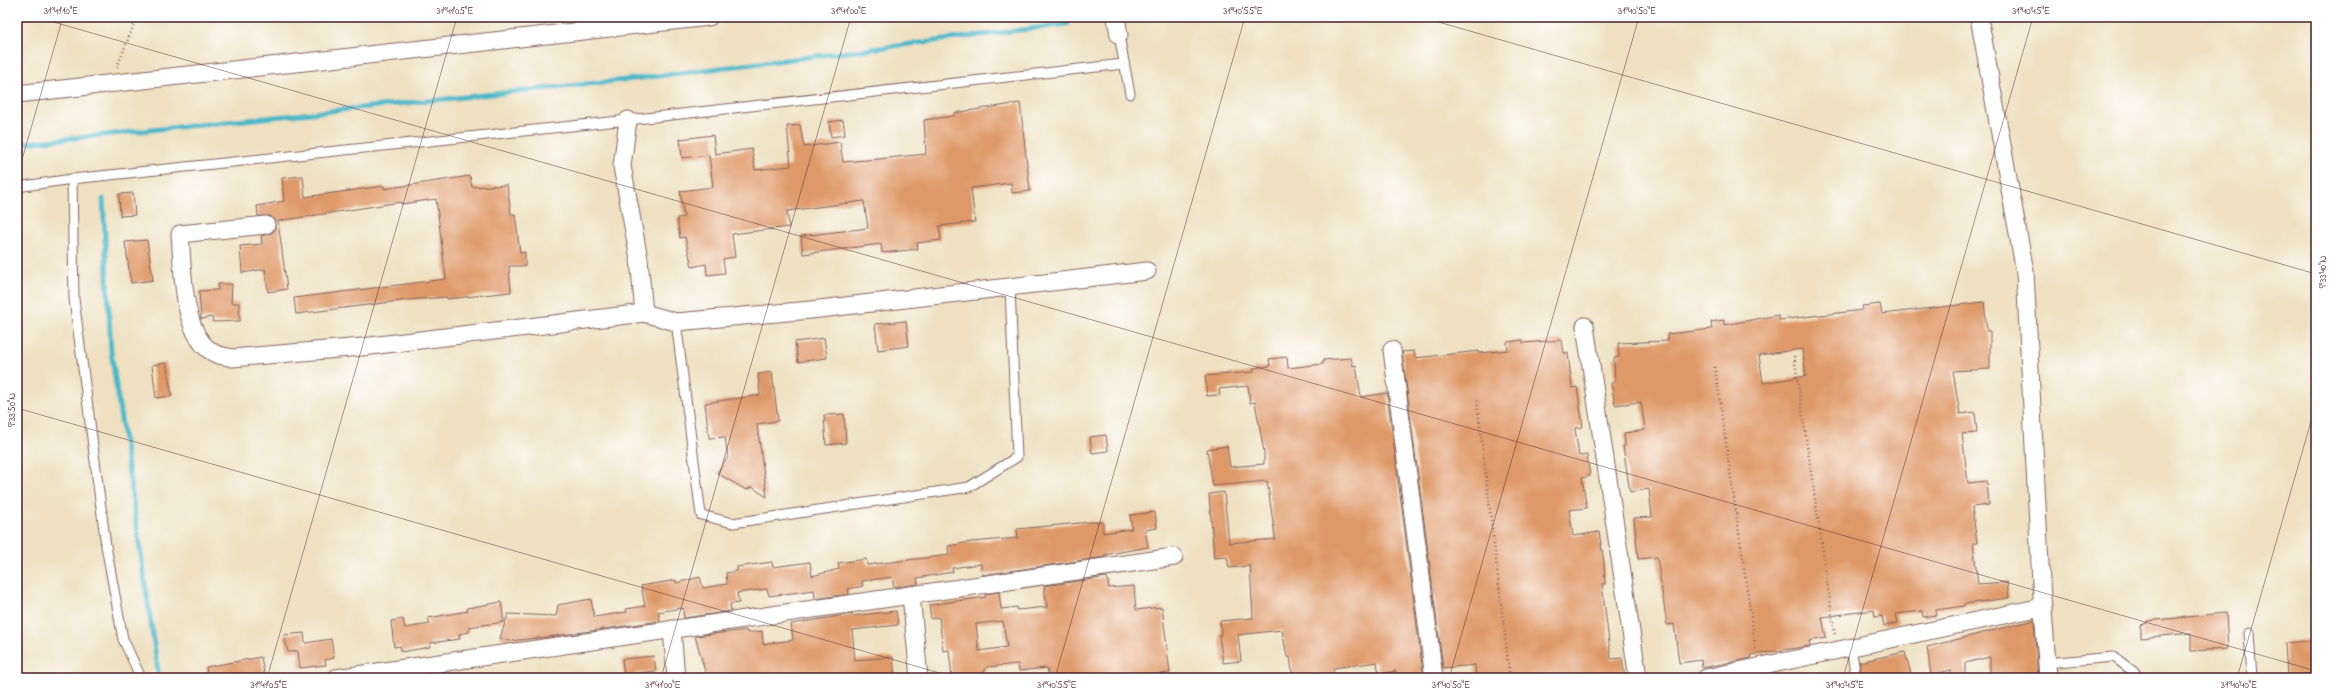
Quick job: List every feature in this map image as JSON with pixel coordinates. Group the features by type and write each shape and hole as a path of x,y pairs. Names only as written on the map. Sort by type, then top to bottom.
{"street":[{"path":"17,94 709,17"},
{"path":"1116,17 1119,35"},
{"path":"1979,17 2025,272 2042,607 2047,670"},
{"path":"628,120 622,166 639,259 644,313"},
{"path":"266,225 180,234 188,314 201,342 214,353 232,358 362,347 644,313 676,322 819,309 1147,271"},
{"path":"1585,326 1638,678"},
{"path":"1392,350 1434,678"},
{"path":"336,678 434,671 672,629 1174,557"},
{"path":"910,595 919,678"},
{"path":"1706,678 2042,607"},
{"path":"672,629 676,678"}],"lane":[{"path":"1119,35 1123,64 1130,94"},
{"path":"17,187 72,179 628,120 1123,64"},
{"path":"72,179 74,299 106,546 123,639 141,678"},
{"path":"676,322 701,515 733,523 969,487 1017,457 1010,287"},
{"path":"2249,633 2252,678"},
{"path":"1844,648 1856,678"},
{"path":"2047,670 2114,657 2142,678"}],"path":[{"path":"111,84 137,17"},
{"path":"1794,356 1844,648"},
{"path":"1715,367 1758,666"},
{"path":"1477,401 1510,678"}],"building":[{"path":"1020,103 1030,191 1012,193 1011,183 971,188 975,222 939,226 941,240 917,243 918,249 882,253 881,244 803,254 801,236 868,228 864,201 787,211 789,227 732,234 735,257 723,259 725,273 707,275 706,264 692,267 685,237 680,238 677,218 684,217 680,191 713,187 709,155 682,158 680,139 713,135 715,154 752,149 755,170 791,166 787,126 800,125 804,147 840,142 843,162 879,159 926,154 924,120 954,116 954,113"},
{"path":"843,120 845,135 831,137 829,122"},
{"path":"303,176 305,197 384,186 384,189 470,176 472,187 507,185 511,214 515,214 520,253 525,252 525,266 509,266 511,292 447,299 447,297 407,300 296,314 294,298 446,279 436,199 401,204 401,202 278,221 287,289 268,292 265,269 242,273 240,246 262,244 261,236 272,233 275,229 274,219 270,216 258,216 257,206 284,201 282,178"},
{"path":"133,193 135,215 120,216 119,194"},
{"path":"147,240 153,280 131,283 125,242"},
{"path":"218,284 232,284 231,303 239,303 240,321 213,322 212,317 201,319 199,291 218,290"},
{"path":"1984,302 1987,331 1990,331 1990,369 1953,371 1960,414 1975,412 1977,433 1962,434 1968,483 1987,481 1989,505 1972,507 1977,543 1973,543 1978,584 2007,582 2009,598 1964,604 1964,606 1936,610 1936,615 1923,617 1922,611 1896,614 1898,623 1884,626 1882,616 1875,617 1874,610 1822,617 1826,638 1809,641 1810,646 1750,655 1751,658 1702,668 1701,660 1679,663 1674,624 1667,625 1657,557 1638,559 1634,518 1652,517 1649,489 1630,492 1623,446 1625,446 1624,433 1645,430 1641,402 1615,405 1611,383 1615,382 1614,358 1619,357 1618,343 1668,341 1667,334 1712,329 1711,322 1724,320 1724,325 1778,315 1779,320 1863,310 1862,306 1880,304 1882,314","holes":["1802,349 1806,376 1763,383 1759,355"]},
{"path":"906,321 909,346 878,350 875,324"},
{"path":"824,338 827,358 798,362 795,342"},
{"path":"1523,340 1523,343 1562,340 1564,353 1568,353 1572,388 1577,387 1583,427 1575,428 1579,456 1587,455 1590,476 1582,478 1587,508 1569,510 1573,536 1599,532 1604,562 1605,584 1602,584 1611,659 1622,658 1625,678 1476,678 1475,665 1443,668 1402,352 1414,351 1415,358 1479,351 1479,353 1508,350 1507,342"},
{"path":"1287,357 1288,368 1323,364 1323,360 1351,358 1353,366 1356,365 1361,397 1387,393 1423,673 1420,673 1421,678 1397,678 1396,671 1379,674 1377,662 1333,668 1334,678 1293,678 1290,657 1287,657 1282,630 1238,635 1241,661 1223,663 1219,635 1221,635 1220,621 1253,618 1250,566 1229,568 1227,557 1214,558 1209,494 1224,492 1229,543 1275,539 1275,536 1267,481 1213,486 1207,449 1227,446 1230,467 1264,464 1264,452 1255,402 1250,403 1248,386 1219,389 1220,395 1207,396 1205,376 1254,372 1253,368 1270,366 1269,359"},
{"path":"166,363 172,396 156,398 152,365"},
{"path":"772,372 778,421 757,424 767,497 752,487 746,490 717,473 728,457 725,437 709,438 705,403 760,395 758,374"},
{"path":"844,414 846,443 826,445 824,415"},
{"path":"1106,435 1108,451 1092,453 1090,437"},
{"path":"1155,512 1157,528 1145,530 1148,547 1104,555 1105,557 982,575 981,564 952,568 953,572 917,578 918,584 894,587 892,577 862,581 863,586 848,589 849,594 815,599 814,590 769,596 767,589 737,593 739,603 730,604 731,611 684,618 683,608 658,612 660,621 548,637 508,641 500,638 508,614 556,616 558,605 591,599 594,617 627,612 626,609 645,606 641,586 676,580 676,583 700,577 703,588 727,584 726,573 737,571 737,567 772,562 773,567 810,562 812,576 839,569 838,563 866,559 867,565 949,555 948,546 971,542 1018,538 1017,529 1103,522 1103,533 1132,529 1130,515"},
{"path":"1107,577 1109,588 1134,586 1136,610 1162,607 1170,673 1118,678 1049,678 1047,668 1019,671 1018,664 987,667 980,678 952,678 949,650 943,651 939,617 931,619 929,605 986,597 985,594 999,592 1001,609 1017,607 1017,610 1047,607 1044,586","holes":["1003,621 1007,647 979,651 976,624"]},
{"path":"501,602 504,622 469,627 469,632 459,634 460,639 430,643 430,647 401,652 400,646 394,647 391,621 403,619 405,628 430,624 428,618 468,611 467,608"},
{"path":"896,611 898,625 852,630 855,660 893,657 895,676 862,678 862,675 833,678 707,678 695,636 746,630 747,633 762,631 763,644 793,640 791,624 852,614 852,616"},
{"path":"2226,613 2228,649 2191,651 2191,633 2141,638 2141,625 2147,623 2147,621"},
{"path":"2034,620 2038,678 1990,678 1990,657 1965,663 1965,678 1951,678 1951,670 1931,675 1927,647"},
{"path":"304,633 305,643 331,639 334,658 325,660 326,665 300,668 298,651 288,652 284,635"},
{"path":"2316,640 2316,678 2287,678 2285,643"},
{"path":"1905,652 1912,678 1863,678 1859,662"},
{"path":"654,656 656,671 636,673 636,678 624,678 622,659"},
{"path":"261,657 265,678 245,678 245,673 207,676 206,667"}],"waterway":[{"path":"17,144 634,79 1068,24"},
{"path":"103,199 111,351 159,678"}]}
